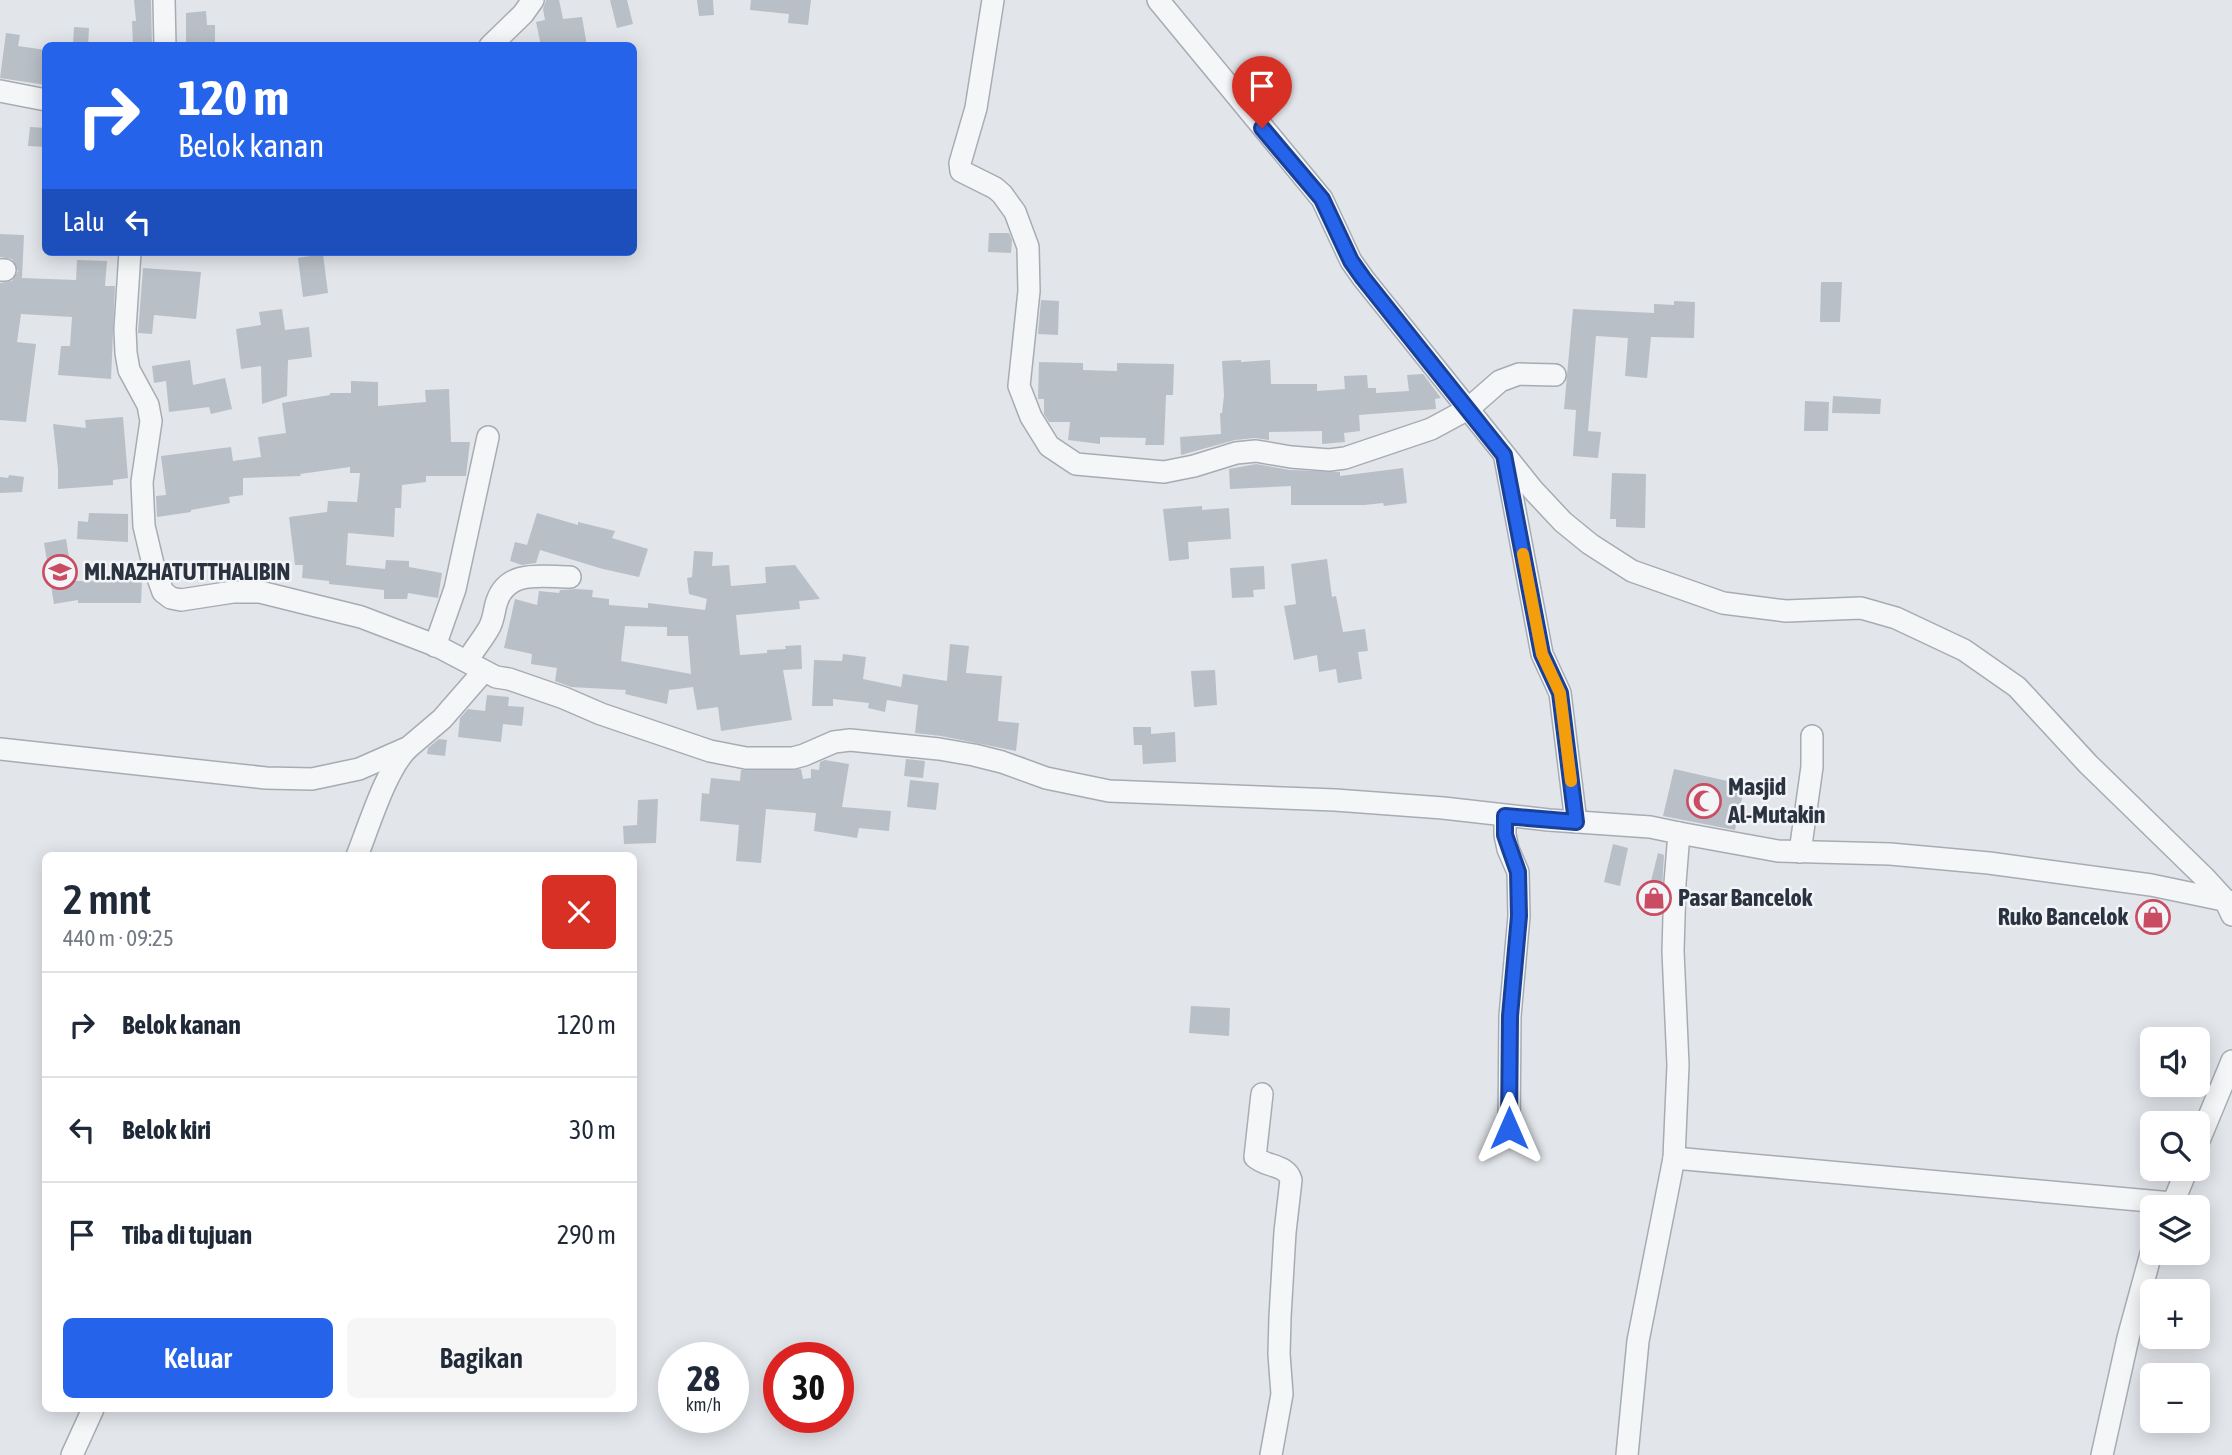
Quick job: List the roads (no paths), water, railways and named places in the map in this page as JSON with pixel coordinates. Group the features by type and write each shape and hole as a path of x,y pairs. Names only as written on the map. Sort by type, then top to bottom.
{"street":[{"path":"164,0 165,42"},
{"path":"494,42 523,14 533,0"},
{"path":"993,0 976,108 960,163 961,171 1002,194 1015,212 1028,247 1029,291 1019,386 1031,417 1049,446 1076,464 1164,472 1236,453 1256,451 1291,457 1337,459 1431,429 1468,409 1493,387 1519,374 1555,375"},
{"path":"1158,0 1322,199 1351,261 1363,278 1504,455 1563,522 1590,544 1632,570 1723,603 1786,611 1861,608 1896,618 1964,650 2017,687 2088,764 2158,830 2230,906"},
{"path":"0,91 42,99"},
{"path":"130,256 126,353 129,370 148,405 151,421 142,482 144,526 163,592 170,598 181,600 233,592 269,593 361,617 649,731 710,751 746,758 793,758 834,742 850,740 974,755 1046,778 1109,791 1335,800 1650,827 1708,836 1740,845 1800,852 1936,857 2151,885 2230,906"},
{"path":"436,646 455,589 488,437"},
{"path":"1504,455 1542,654 1560,693 1576,822"},
{"path":"359,852 401,755 442,719 472,663 477,643 491,626 496,601 506,585 516,577 570,577"},
{"path":"1800,852 1812,767 1812,736"},
{"path":"0,749 295,780 359,769 409,747"},
{"path":"1505,816 1505,835 1518,872 1519,916 1510,1016 1509,1128"},
{"path":"1627,1455 1638,1341 1674,1158 1678,1065 1673,951 1679,833"},
{"path":"2210,1114 2232,1060"},
{"path":"1262,1094 1255,1157 1258,1161 1289,1172 1291,1180 1280,1317 1282,1394 1271,1455"},
{"path":"1674,1158 2140,1202"},
{"path":"2102,1455 2128,1338 2148,1265"},
{"path":"72,1455 92,1412"}],"place":[{"name":"MI.NAZHATUTTHALIBIN","path":"60,572"},
{"name":"Masjid Al-Mutakin","path":"1704,801"},
{"name":"Pasar Bancelok","path":"1654,898"},
{"name":"Ruko Bancelok","path":"2153,917"}]}
